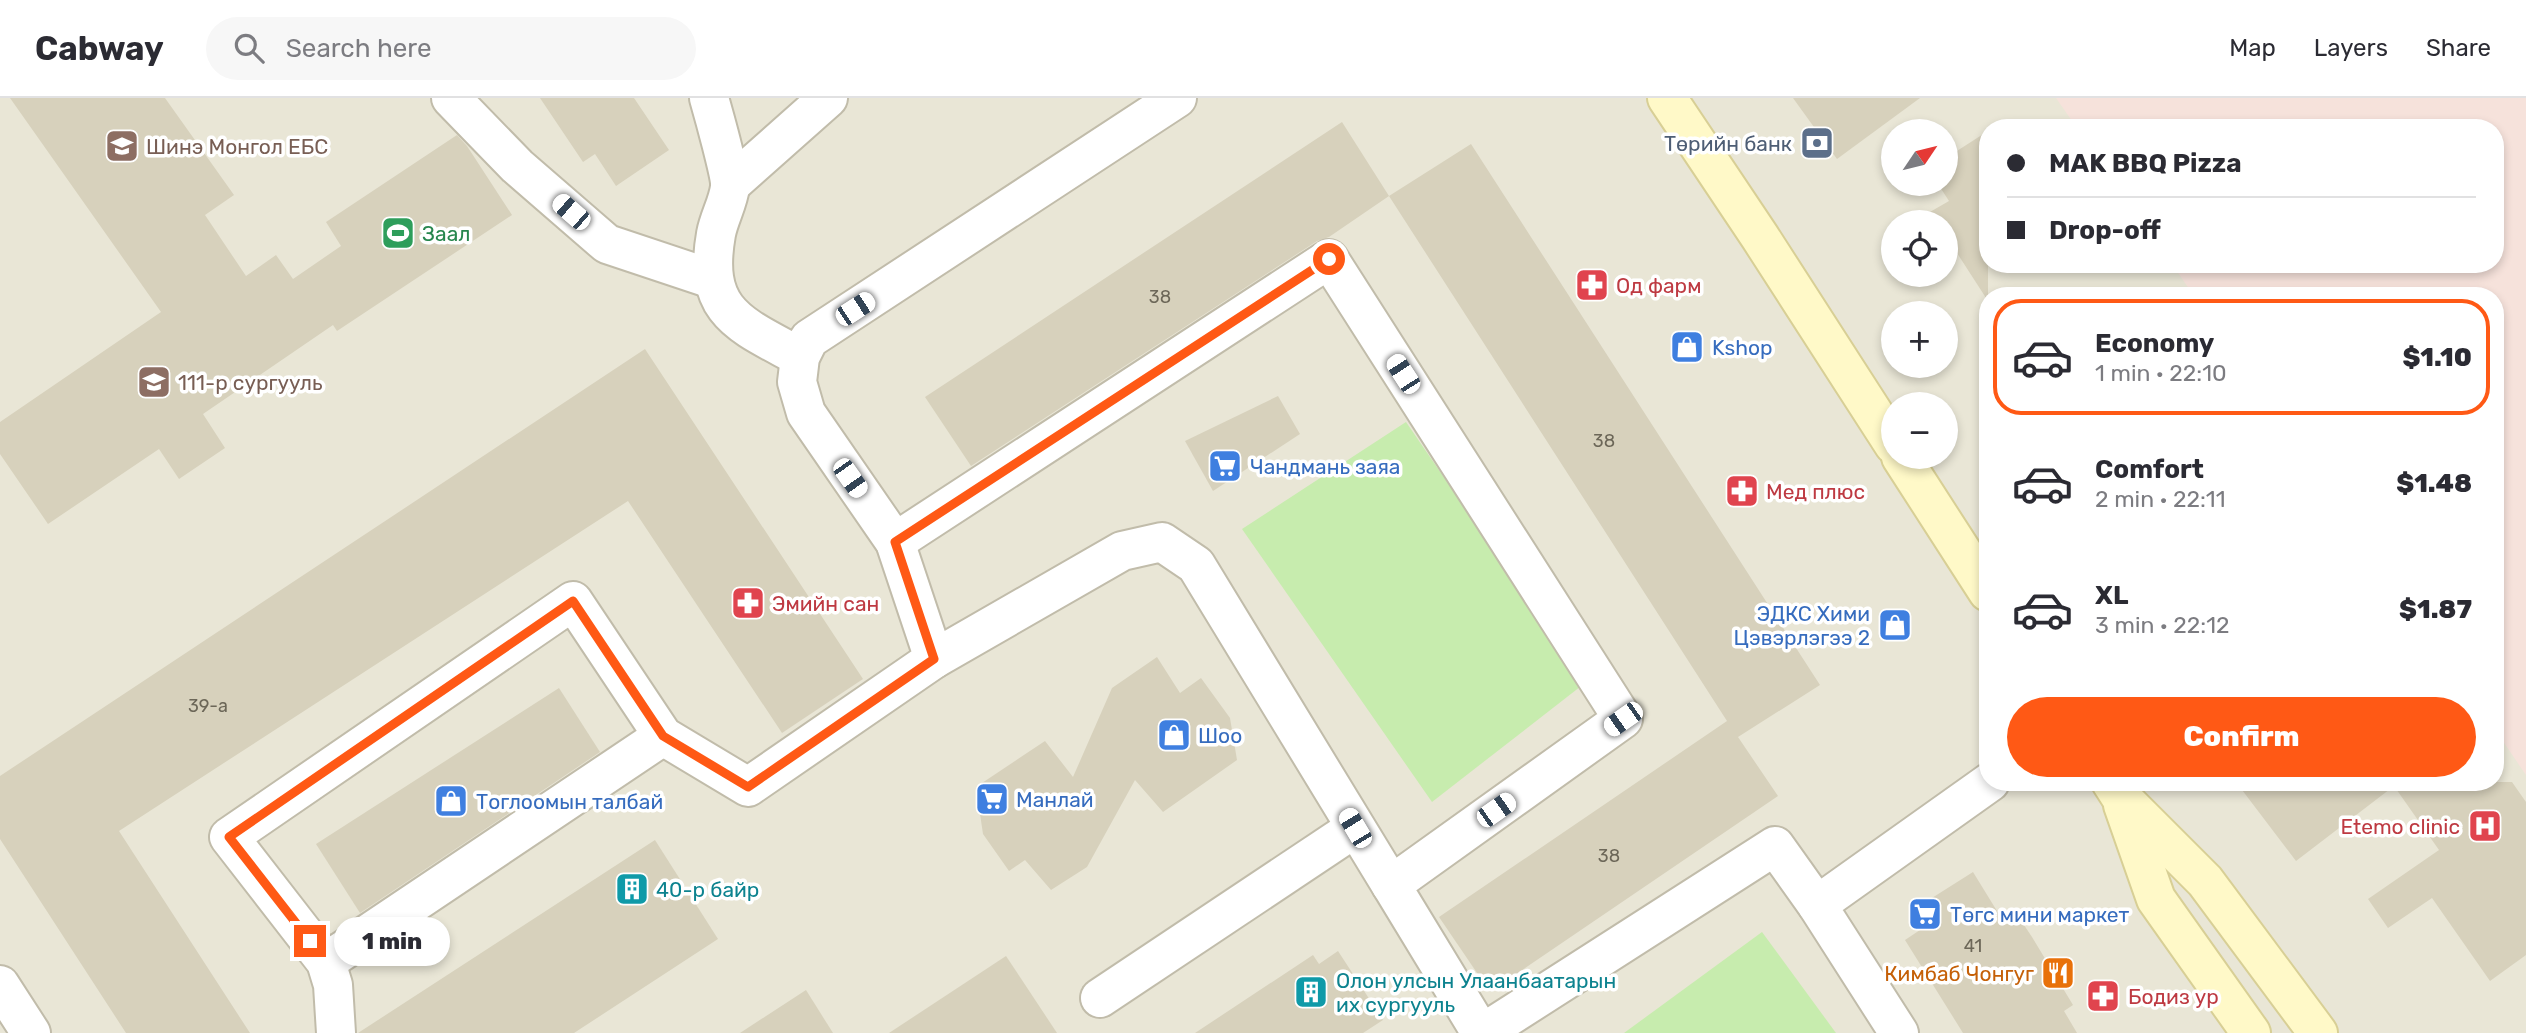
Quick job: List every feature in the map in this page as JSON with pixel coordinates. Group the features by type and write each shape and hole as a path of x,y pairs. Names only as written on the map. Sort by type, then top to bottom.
{"main road":[{"path":"1667,98 1881,425"},
{"path":"1909,469 1979,578"},
{"path":"2117,791 2156,899 2251,1033"},
{"path":"2118,791 2205,881 2318,1033"}],"street":[{"path":"451,98 517,166 607,244 712,279"},
{"path":"709,98 730,185 716,233 712,279 722,302 741,324 800,357"},
{"path":"730,185 828,98"},
{"path":"934,659 895,542 806,414 797,382 800,357 809,339 1177,98"},
{"path":"895,542 1329,259 1623,719 1391,885"},
{"path":"336,1033 333,985 326,961 229,837 573,601 663,736 748,787 934,659 1122,551 1162,542 1196,565 1482,1033 1775,846 1899,1033"},
{"path":"326,961 663,736"},
{"path":"1816,905 1979,790"},
{"path":"1100,998 1355,828"},
{"path":"0,985 31,1033"}],"shaded area":[{"path":"0,98 2526,98 2526,1033 0,1033"},
{"path":"2056,98 2526,98 2526,775 2504,743 2504,287 2188,287 2178,273 2504,273 2504,119 2071,119"}],"green space":[{"path":"1406,422 1585,683 1432,802 1242,529"},
{"path":"1762,932 1836,1033 1624,1033"}],"building":[{"path":"10,98 165,98 234,195 205,215 246,276 276,255 293,279 341,246 326,222 457,135 512,215 337,331 333,325 203,414 225,448 179,479 159,449 48,524 0,454 0,422 161,312"},
{"path":"540,98 634,98 669,150 616,186 595,154 583,162"},
{"path":"1793,98 1920,98 1891,119 1881,119 1881,127 1837,159"},
{"path":"1342,122 1389,196 971,466 925,397"},
{"path":"1979,137 1979,273 1988,273 1988,287 1979,287 1958,255 1958,210 1933,210 1949,201 1946,196 1958,196 1958,150"},
{"path":"1471,144 1820,685 1738,737 1778,796 1490,992 1439,917 1727,721 1389,196"},
{"path":"645,349 863,679 782,733 628,501 119,831 250,1033 126,1033 0,839 0,776"},
{"name":"Чандмань заяа","path":"1278,396 1300,434 1213,491 1185,441"},
{"path":"1157,657 1180,693 1201,678 1230,718 1237,760 1163,812 1135,780 1087,867 1051,890 1025,860 1009,871 983,834 976,787 1045,741 1073,777 1112,688"},
{"path":"559,688 600,752 360,913 316,844"},
{"path":"2504,782 2512,782 2526,802 2526,955 2490,981 2432,898 2388,928 2368,899 2439,850 2398,791 2504,791"},
{"path":"2243,791 2387,791 2296,861"},
{"name":"40-р байр","path":"655,840 718,939 574,1033 358,1033"},
{"path":"1973,872 2005,924 2018,916 2032,937 2073,1005 2064,1011 2077,1033 1963,1033 1905,940 1935,920 1924,903"},
{"name":"Олон улсын Улаанбаатарын их сургууль","path":"1338,951 1383,1020 1363,1033 1195,1033 1313,955 1319,964"},
{"path":"1006,956 1057,1033 889,1033"},
{"path":"806,990 833,1033 740,1033"}],"place":[{"name":"Төрийн банк","path":"1817,143"},
{"name":"Шинэ Монгол ЕБС","path":"122,146"},
{"name":"Заал","path":"398,233"},
{"name":"Од фарм","path":"1592,285"},
{"name":"Kshop","path":"1687,347"},
{"name":"111-р сургууль","path":"154,382"},
{"name":"Чандмань заяа","path":"1225,466"},
{"name":"Мед плюс","path":"1742,491"},
{"name":"Эмийн сан","path":"748,603"},
{"name":"ЭДКС Хими Цэвэрлэгээ 2","path":"1895,625"},
{"name":"Шоо","path":"1174,735"},
{"name":"Манлай","path":"992,799"},
{"name":"Тоглоомын талбай","path":"451,801"},
{"name":"Etemo clinic","path":"2485,826"},
{"name":"40-р байр","path":"632,889"},
{"name":"Төгс мини маркет","path":"1925,914"},
{"name":"Кимбаб Чонгуг","path":"2058,973"},
{"name":"Олон улсын Улаанбаатарын их сургууль","path":"1311,992"},
{"name":"Бодиз ур","path":"2103,996"}],"route":[{"path":"310,941 229,837 573,601 663,736 748,787 934,659 895,542 1329,259"}]}
